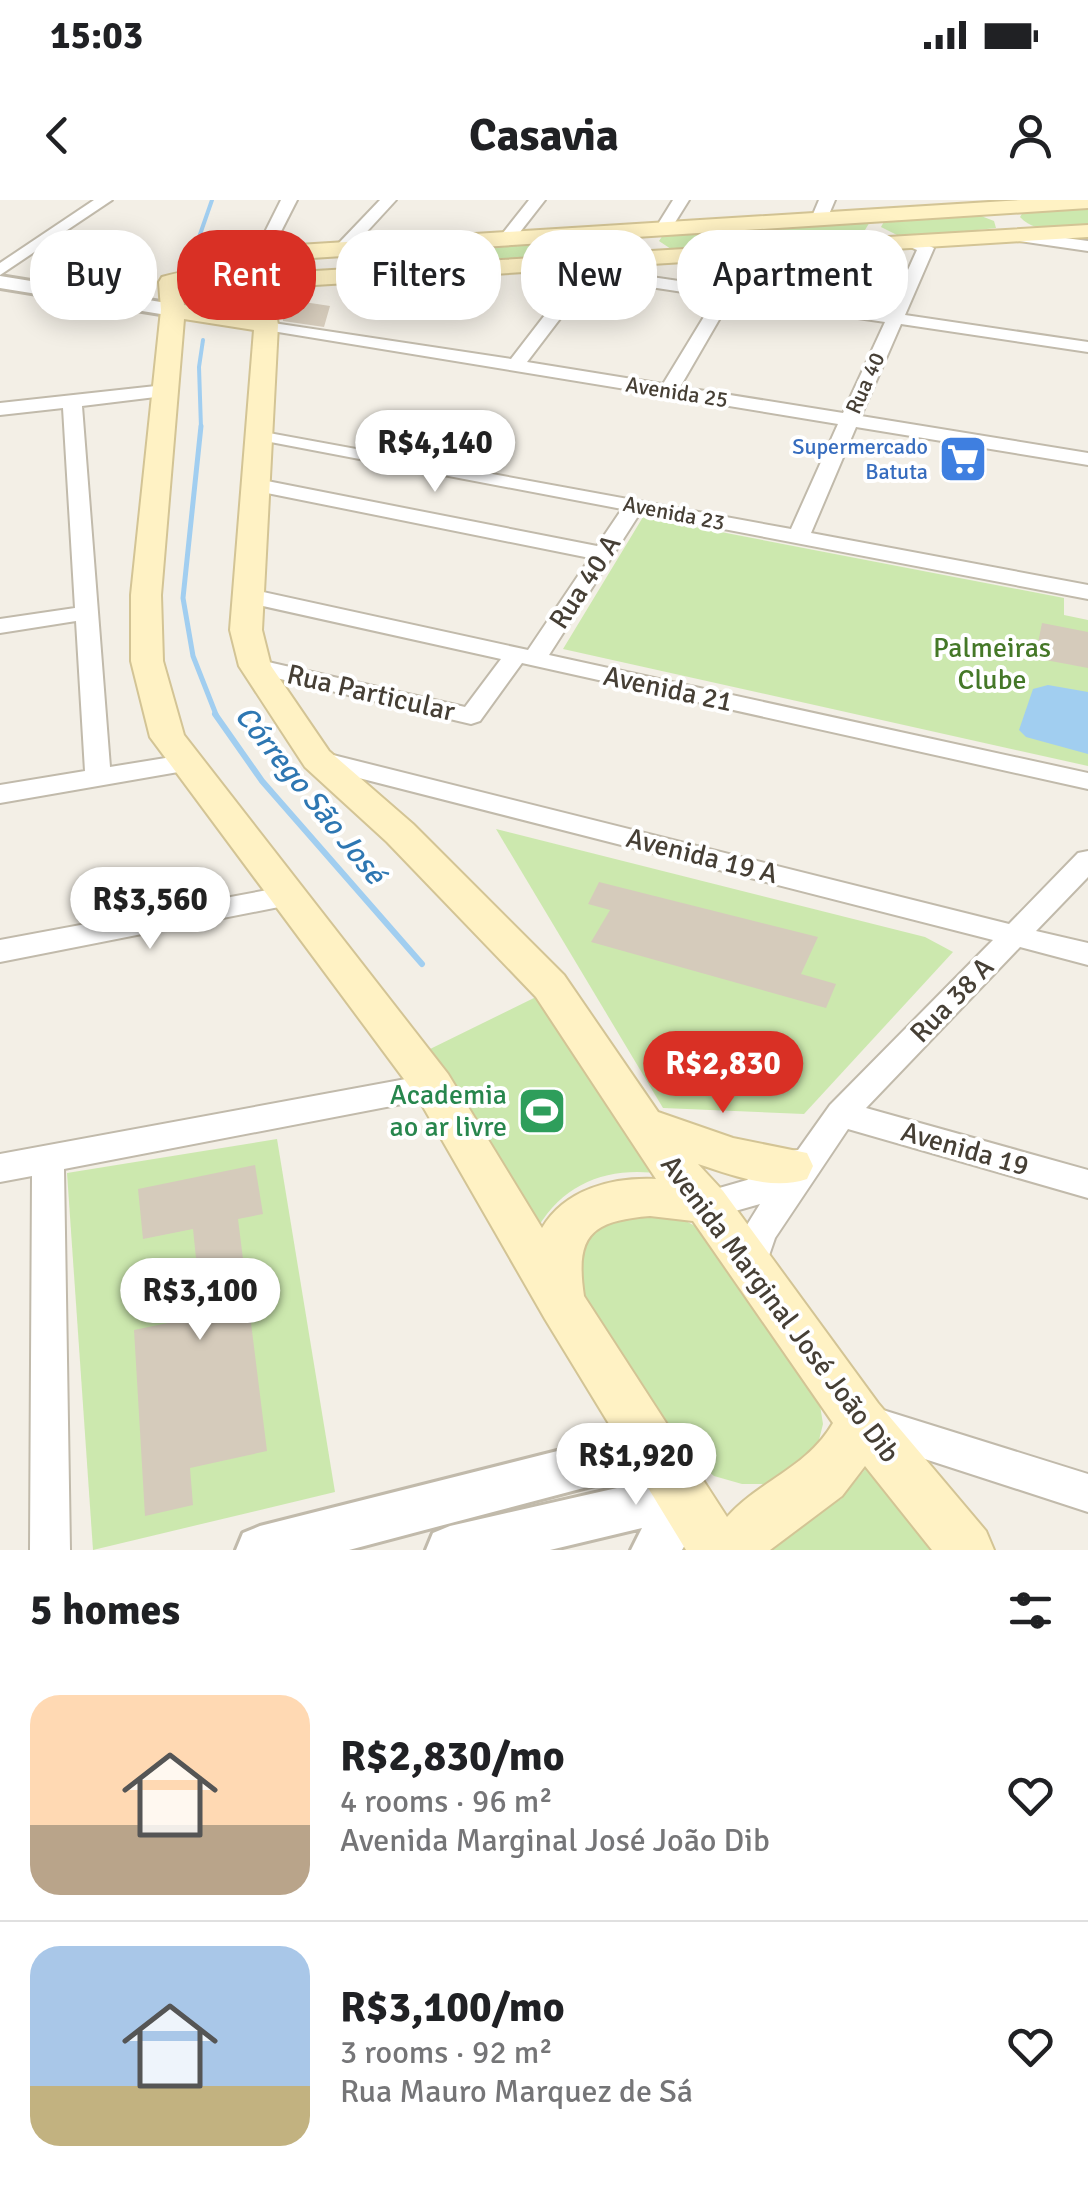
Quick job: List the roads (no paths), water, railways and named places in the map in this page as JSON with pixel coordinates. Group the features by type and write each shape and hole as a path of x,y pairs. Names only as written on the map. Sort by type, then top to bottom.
{"main road":[{"path":"638,230 823,209 884,215 976,205 1084,203"},
{"path":"976,205 1005,222 1012,236"},
{"path":"876,230 875,222 884,215"},
{"path":"657,229 644,237 647,246 677,256"},
{"path":"908,242 1088,231"},
{"path":"336,250 327,254 323,263 336,273"},
{"path":"501,262 512,266"},
{"path":"501,267 521,266"},
{"path":"177,280 171,296 146,595 147,661 167,737 433,1086 562,1304 717,1550"},
{"path":"171,296 177,292"},
{"path":"171,296 177,299"},
{"name":"Avenida Marginal José João Dib","path":"264,320 246,630 256,666 317,759 400,834 550,986 666,1158 750,1264 860,1420 966,1550"},
{"path":"642,1124 740,1160 806,1154"},
{"path":"562,1304 555,1278 555,1254 568,1228 586,1211 633,1195 682,1199 706,1206"},
{"path":"685,1499 750,1533 833,1472 849,1448 860,1420"}],"street":[{"path":"0,270 104,200"},
{"path":"274,230 289,200"},
{"path":"360,230 388,200"},
{"path":"501,235 537,200"},
{"path":"657,229 681,200"},
{"path":"1053,200 1084,203"},
{"path":"1012,236 1088,246"},
{"name":"Rua 40","path":"908,242 926,248 908,287"},
{"path":"0,282 96,298 171,296"},
{"name":"Avenida 25","path":"316,320 515,366 1088,459"},
{"path":"515,366 551,320"},
{"path":"668,391 710,320"},
{"name":"Rua 40","path":"798,537 893,320"},
{"path":"900,320 1088,347"},
{"path":"0,409 165,391"},
{"path":"72,401 98,777"},
{"name":"Avenida 23","path":"260,434 1088,592"},
{"path":"257,485 604,554"},
{"name":"Rua 40 A","path":"525,657 604,554 635,505"},
{"name":"Avenida 21","path":"249,596 1088,782"},
{"path":"0,626 86,614"},
{"name":"Rua Particular","path":"256,666 470,716 525,657"},
{"name":"Avenida 19 A","path":"317,759 1088,954"},
{"path":"0,794 184,762"},
{"name":"Rua 38 A","path":"750,1264 759,1232 806,1154 1088,860"},
{"path":"0,951 290,896"},
{"path":"0,1168 433,1086"},
{"name":"Avenida 19","path":"841,1114 1088,1184"},
{"name":"Rua 38 A","path":"706,1206 757,1191 806,1154"},
{"path":"48,1159 50,1550"},
{"path":"860,1420 1088,1494"},
{"path":"260,1550 610,1460 638,1425"},
{"path":"450,1550 685,1499"},
{"path":"655,1550 685,1499"}],"water":[{"path":"1048,685 1088,692 1088,754 1026,737 1019,730 1033,689"}],"waterway":[{"name":"Córrego São José","path":"202,230 212,200"},
{"name":"Córrego São José","path":"201,426 199,367 203,340"},
{"name":"Córrego São José","path":"201,426 183,598 193,656 217,717"},
{"name":"Córrego São José","path":"217,717 262,781 422,964"}],"place":[{"name":"Supermercado Batuta","path":"963,459"},
{"name":"Academia ao ar livre","path":"542,1111"}],"park label":[{"name":"Palmeiras Clube","path":"992,664"}]}
